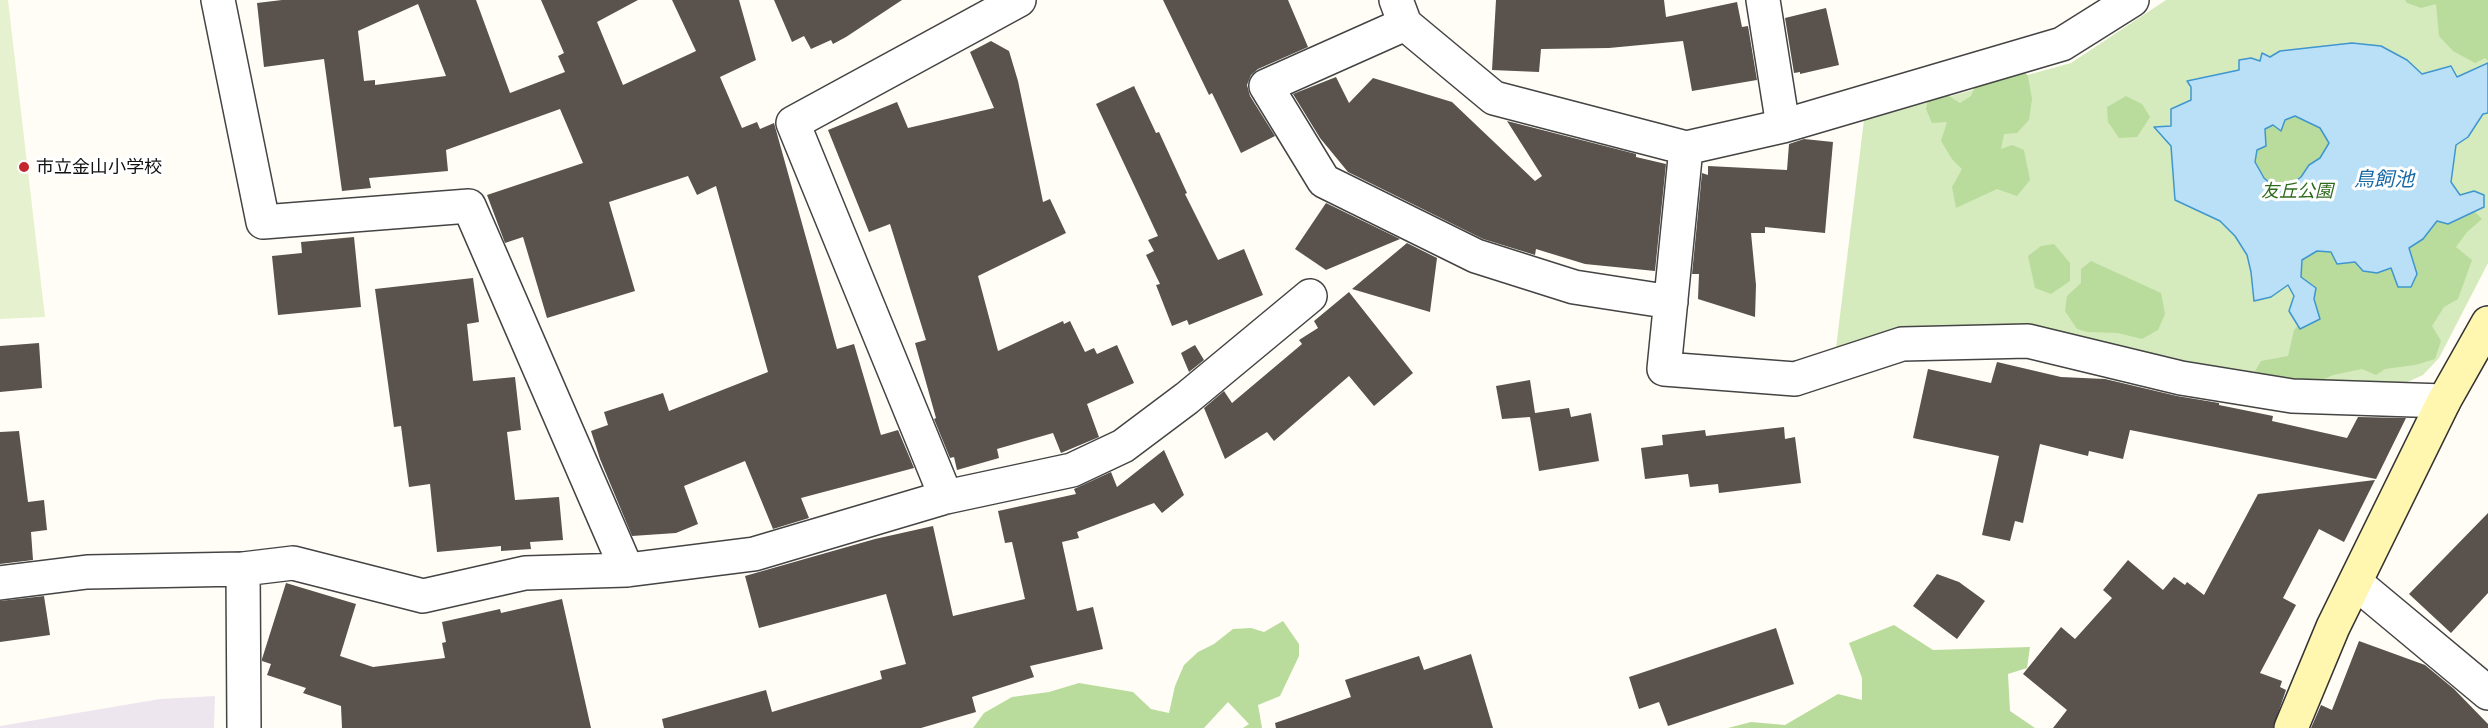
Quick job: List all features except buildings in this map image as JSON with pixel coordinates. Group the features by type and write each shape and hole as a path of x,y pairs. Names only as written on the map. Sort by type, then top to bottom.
{"street":[{"path":"218,0 262,222 469,206 627,570"},
{"path":"946,497 793,123 1019,0"},
{"path":"1763,0 1783,126"},
{"path":"1671,302 1574,287 1476,256 1324,181 1266,86 1401,12 1494,98 1686,148 1783,126 2062,44 2132,0"},
{"path":"1686,148 1664,369 1795,379 1902,344 2028,341 2181,378 2292,396 2444,401"},
{"path":"0,583 87,572 243,569 293,563 423,596 525,573 627,570 754,554 946,497 1072,470 1123,446 1187,398 1310,296"},
{"path":"2291,728 2333,627 2444,401 2488,323"},
{"path":"243,569 244,728"},
{"path":"2356,583 2488,693"}],"shaded area":[{"path":"215,696 214,728 0,728 0,726 160,699"}],"green space":[{"path":"0,0 8,0 45,317 0,319"},
{"name":"友丘公園","path":"2166,0 2488,0 2488,263 2439,358 2423,375 2396,387 2274,383 2192,362 2030,334 1835,356 1864,120 2071,63"},
{"path":"2405,0 2488,0 2488,61 2485,58 2475,63 2453,51 2439,36 2436,4 2421,8"},
{"path":"2017,64 2028,76 2032,99 2029,120 2017,133 2004,134 2001,149 2012,145 2024,150 2030,180 2017,196 1997,189 1956,208 1952,187 1962,169 1952,159 1941,141 1947,122 1932,123 1926,109 1929,94 1939,90 1960,103 1971,96 1979,76"},
{"path":"2126,96 2142,104 2150,117 2137,137 2119,138 2108,122 2107,107"},
{"path":"2295,116 2320,128 2329,142 2320,158 2309,165 2301,177 2292,184 2272,185 2264,178 2255,161 2257,149 2266,146 2265,129"},
{"path":"2465,202 2482,219 2467,232 2456,247 2472,260 2458,299 2444,307 2432,326 2441,341 2435,359 2415,365 2385,369 2376,375 2362,369 2333,375 2320,381 2306,379 2294,381 2254,373 2261,361 2288,356 2294,330 2306,317 2296,272 2300,251 2402,245 2434,216"},
{"path":"2054,244 2070,263 2070,281 2051,294 2035,288 2028,256 2041,246"},
{"path":"2091,261 2161,293 2165,314 2158,330 2142,339 2118,333 2087,332 2077,329 2065,311 2067,296 2081,283 2081,269"},
{"path":"1283,621 1299,644 1299,656 1280,696 1258,705 1262,728 1243,728 1249,724 1228,702 1204,728 973,728 984,713 1012,697 1049,692 1079,683 1133,692 1151,709 1169,713 1175,686 1184,665 1198,652 1214,644 1233,629 1251,628 1264,632"},
{"path":"1894,625 1933,650 2030,647 2027,668 2008,674 2010,711 2035,728 1728,728 1751,722 1785,725 1838,694 1862,700 1862,678 1849,643"}],"water":[{"name":"鳥飼池","path":"2352,43 2381,46 2407,60 2422,74 2451,66 2457,77 2488,63 2488,113 2483,114 2468,137 2456,145 2451,182 2460,195 2474,191 2484,195 2484,207 2448,224 2437,221 2423,239 2409,248 2417,274 2411,287 2398,287 2391,268 2377,273 2363,271 2355,262 2337,264 2331,252 2317,251 2302,260 2301,277 2316,288 2314,299 2320,319 2300,329 2289,311 2294,296 2288,285 2271,297 2254,301 2247,255 2235,236 2220,221 2175,200 2171,146 2154,127 2171,126 2171,109 2191,100 2191,87 2187,81 2239,70 2239,60 2251,58 2260,61 2262,53 2270,57 2280,51","holes":["2295,116 2320,128 2329,143 2320,158 2309,165 2301,177 2292,184 2272,185 2264,178 2255,162 2257,150 2266,146 2265,129 2273,125 2281,131 2285,120"]}],"place":[{"name":"市立金山小学校","path":"24,167"}]}
